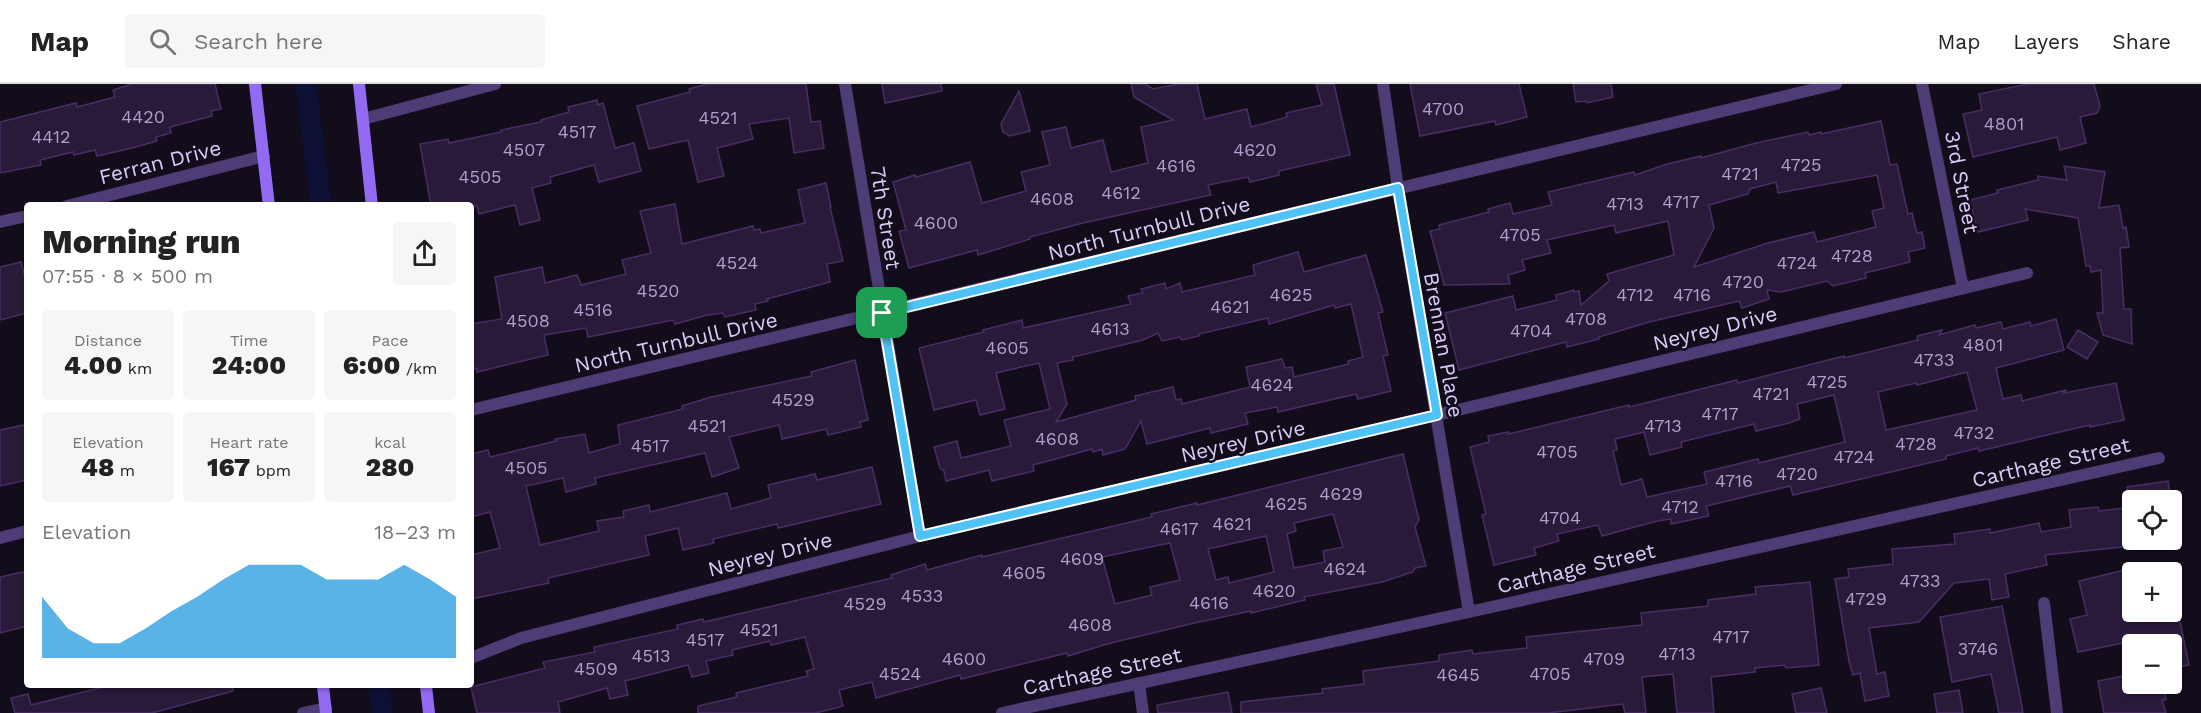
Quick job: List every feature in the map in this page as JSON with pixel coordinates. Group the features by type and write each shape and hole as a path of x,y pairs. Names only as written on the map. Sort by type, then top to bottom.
{"main road":[{"path":"255,84 269,202"},
{"path":"359,84 372,202"},
{"path":"323,688 326,710"},
{"path":"426,688 429,713"}],"street":[{"path":"363,119 495,84"},
{"name":"7th Street","path":"845,84 920,536"},
{"name":"Brennan Place","path":"1383,84 1398,188 1469,612"},
{"name":"North Turnbull Drive","path":"474,409 1836,84"},
{"name":"3rd Street","path":"1922,84 1963,288"},
{"name":"Ferran Drive","path":"83,202 264,156"},
{"path":"0,222 24,217"},
{"name":"Neyrey Drive","path":"474,657 521,638 920,536 2027,273"},
{"name":"Carthage Street","path":"1002,713 1469,612 2159,458"},
{"path":"0,538 24,532"},
{"path":"2044,603 2057,713"},
{"path":"1139,683 1143,713"},
{"path":"303,713 326,710"}],"building":[{"path":"132,84 215,84 221,109 211,111 212,116 170,127 171,133 156,137 157,141 97,156 95,150 74,155 73,152 40,160 41,165 0,173 0,122 76,103 77,107 115,97 113,90"},
{"path":"707,84 806,84 811,122 820,121 824,148 794,153 789,118 749,124 753,139 717,148 724,176 698,182 688,140 649,149 637,106 690,92 689,89"},
{"path":"882,84 941,84 942,91 885,103"},
{"path":"1131,84 1145,84 1153,89 1178,84 1197,84 1205,119 1247,109 1251,127 1287,117 1286,113 1322,105 1316,84 1334,84 1350,155 1279,171 1279,175 1250,182 1248,177 1208,185 1211,195 1083,223 1030,237 1030,239 978,255 977,250 909,268 899,231 906,230 893,182 970,162 982,203 1026,191 1021,172 1050,165 1042,132 1066,127 1071,148 1103,140 1111,172 1148,163 1141,127 1173,120 1134,97"},
{"path":"1410,84 1519,84 1527,117 1496,125 1495,121 1420,136"},
{"path":"1573,84 1611,84 1613,97 1587,103 1586,101 1576,102"},
{"path":"2028,84 2094,84 2100,106 2097,113 2080,117 2086,143 2060,150 2057,137 1973,157 1963,114 1982,110 1979,94"},
{"path":"1019,91 1030,131 1010,136 1003,132 1001,124"},
{"path":"597,100 598,105 603,103 615,148 634,143 641,171 599,182 594,165 550,177 551,183 532,188 540,220 520,225 515,205 479,214 474,202 430,202 420,144 448,139 449,143 541,122 541,120 569,112 568,107"},
{"path":"1881,121 1890,165 1897,164 1908,214 1912,213 1917,233 1922,232 1925,248 1908,252 1910,262 1865,273 1866,278 1833,286 1827,281 1781,292 1767,290 1769,299 1742,308 1739,301 1649,322 1567,347 1566,342 1459,370 1445,313 1513,296 1516,310 1557,300 1556,295 1574,290 1574,292 1579,291 1581,305 1609,281 1607,274 1674,255 1668,221 1616,233 1614,225 1547,240 1551,253 1522,260 1525,270 1508,275 1510,284 1444,285 1430,231 1440,229 1439,225 1489,212 1488,209 1510,203 1513,214 1552,205 1548,192 1634,172 1635,175 1667,164 1701,156 1701,158 1756,143 1808,132 1809,135 1821,132 1821,134","holes":["1877,175 1884,208 1872,211 1876,227 1817,242 1814,232 1768,243 1694,267 1714,228 1709,205 1748,194 1750,189 1776,182 1778,193"]},
{"path":"2064,166 2105,172 2099,208 2119,205 2129,247 2120,248 2124,309 2131,309 2132,344 2103,335 2097,313 2103,313 2101,270 2091,272 2090,266 2086,266 2078,218 2025,209 2028,220 1978,232 1970,200 1998,193 1997,190 2038,180 2038,176 2067,180"},
{"path":"826,183 843,261 827,264 830,282 767,299 768,301 755,304 756,310 725,317 723,313 707,315 675,324 673,320 588,337 586,328 544,335 548,355 477,372 477,368 474,369 474,324 502,319 495,277 542,267 545,283 577,275 581,285 626,274 622,260 651,253 640,211 675,204 682,244 753,226 754,230 760,229 761,233 805,223 798,190"},
{"path":"1298,252 1304,272 1366,255 1383,312 1378,313 1388,355 1383,356 1391,391 1358,399 1356,394 1278,412 1277,407 1245,413 1248,424 1211,433 1210,428 1147,444 1141,421 1125,449 1103,455 1102,449 1093,452 1092,449 1033,465 1034,471 992,481 989,470 946,481 934,447 957,441 961,458 1011,446 1004,420 1050,409 1039,363 996,373 1005,409 980,415 976,400 934,410 919,348 1022,320 1023,328 1131,304 1128,296 1143,293 1141,289 1165,283 1166,289 1180,283 1182,292 1255,275 1253,265","holes":["1351,304 1363,357 1348,361 1349,364 1294,377 1292,367 1285,368 1282,359 1246,367 1250,387 1182,404 1181,399 1176,400 1173,387 1135,396 1136,400 1056,422 1067,404 1057,363 1143,340 1158,333 1162,341 1180,337 1182,340 1268,318 1269,324 1334,305 1335,308"]},
{"path":"21,262 24,274 24,314 0,320 0,267"},
{"path":"2056,319 2064,350 1996,368 2003,399 2021,395 2022,401 2066,390 2064,393 2116,383 2124,420 2090,427 2090,425 1979,451 1978,448 1946,456 1946,459 1793,495 1790,486 1706,506 1709,516 1671,524 1671,519 1657,521 1602,536 1598,525 1557,534 1559,541 1534,548 1536,555 1494,565 1482,515 1486,514 1470,447 1489,442 1488,436 1508,432 1508,434 1629,405 1629,407 1737,380 1738,383 1918,340 1917,336 1942,330 1939,335 1975,325 1976,328 2001,322 2003,329 2030,322 2031,326","holes":["1967,372 1977,410 1886,430 1878,392","1834,395 1845,442 1759,463 1758,459 1704,472 1707,484 1647,497 1642,479 1621,485 1613,451 1617,450 1615,439 1644,432 1650,455 1682,447 1681,442 1754,424 1756,431 1789,423 1800,419 1797,404"]},
{"path":"2078,330 2098,342 2087,359 2067,347"},
{"path":"855,360 868,420 860,422 861,427 828,435 826,429 782,439 779,425 729,437 739,468 712,477 705,453 595,478 596,484 566,492 563,478 526,486 540,545 599,531 597,521 624,517 623,511 649,505 650,512 727,493 731,509 771,498 768,485 815,474 817,480 872,467 881,504 778,528 777,524 713,539 714,543 683,550 678,528 645,536 649,555 548,578 549,583 474,598 474,554 500,548 490,512 474,516 474,453 488,450 490,457 556,441 555,439 585,434 589,453 620,444 618,425 683,409 682,406 711,397 812,376 811,372"},
{"path":"24,425 24,481 0,486 0,430"},
{"path":"1403,454 1419,520 1415,527 1426,566 1415,568 1413,572 1382,582 1304,597 1305,600 1190,624 1068,656 1067,653 961,679 960,675 876,698 872,682 839,690 843,706 816,713 698,713 698,706 737,697 736,693 808,676 806,671 814,669 805,637 771,645 770,641 732,650 733,655 706,661 709,673 692,677 688,665 625,681 628,695 610,699 607,688 558,702 560,713 477,713 471,688 474,686 545,668 543,662 595,652 594,647 678,629 677,625 703,619 704,622 892,578 891,575 925,564 927,570 982,555 982,557 1152,517 1151,514 1197,503 1197,505","holes":["1333,514 1343,547 1323,551 1325,562 1294,568 1287,534 1296,531 1294,523","1266,536 1274,572 1229,583 1228,577 1216,580 1208,549","1170,543 1180,580 1150,587 1152,595 1115,604 1102,557"]},
{"path":"2168,481 2169,490 2127,490 2127,487"},
{"path":"2098,507 2099,511 2122,508 2122,547 2045,555 2047,565 2005,574 2009,597 1992,600 1989,579 1954,583 1919,622 1869,628 1877,674 1885,672 1889,696 1865,701 1860,673 1853,675 1849,661 1835,579 1849,577 1848,569 1893,564 1892,549 1955,544 1954,534 1990,529 1990,533 2039,523 2041,532 2071,527 2069,510"},
{"path":"2122,571 2122,622 2180,622 2189,665 2182,666 2182,634 2122,634 2122,643 2078,652 2070,619 2087,615 2079,581"},
{"path":"24,572 24,627 0,633 0,577"},
{"path":"1810,582 1819,665 1755,668 1755,672 1711,677 1714,713 1677,713 1673,674 1642,677 1646,713 1625,713 1623,704 1548,713 1241,713 1241,702 1323,693 1322,689 1364,684 1363,671 1439,661 1439,655 1472,650 1473,654 1527,648 1526,637 1642,625 1641,613 1708,606 1708,600 1756,594 1755,587"},
{"path":"2002,606 2023,713 1999,713 1991,674 1952,682 1940,617"},
{"path":"2122,676 2122,694 2165,694 2166,700 2162,700 2166,713 2104,713 2098,681"},
{"path":"99,688 232,688 233,691 152,713 15,713 11,698 28,694 31,705"},
{"path":"1821,688 1827,713 1796,713 1792,694"},
{"path":"1959,690 1963,713 1937,713 1934,694"},
{"path":"1228,692 1232,713 1158,713 1157,705"}],"waterway":[{"path":"306,84 321,202"},
{"path":"379,688 382,713"}],"route":[{"path":"1398,188 1437,415 920,536 882,313 1398,188"}]}
